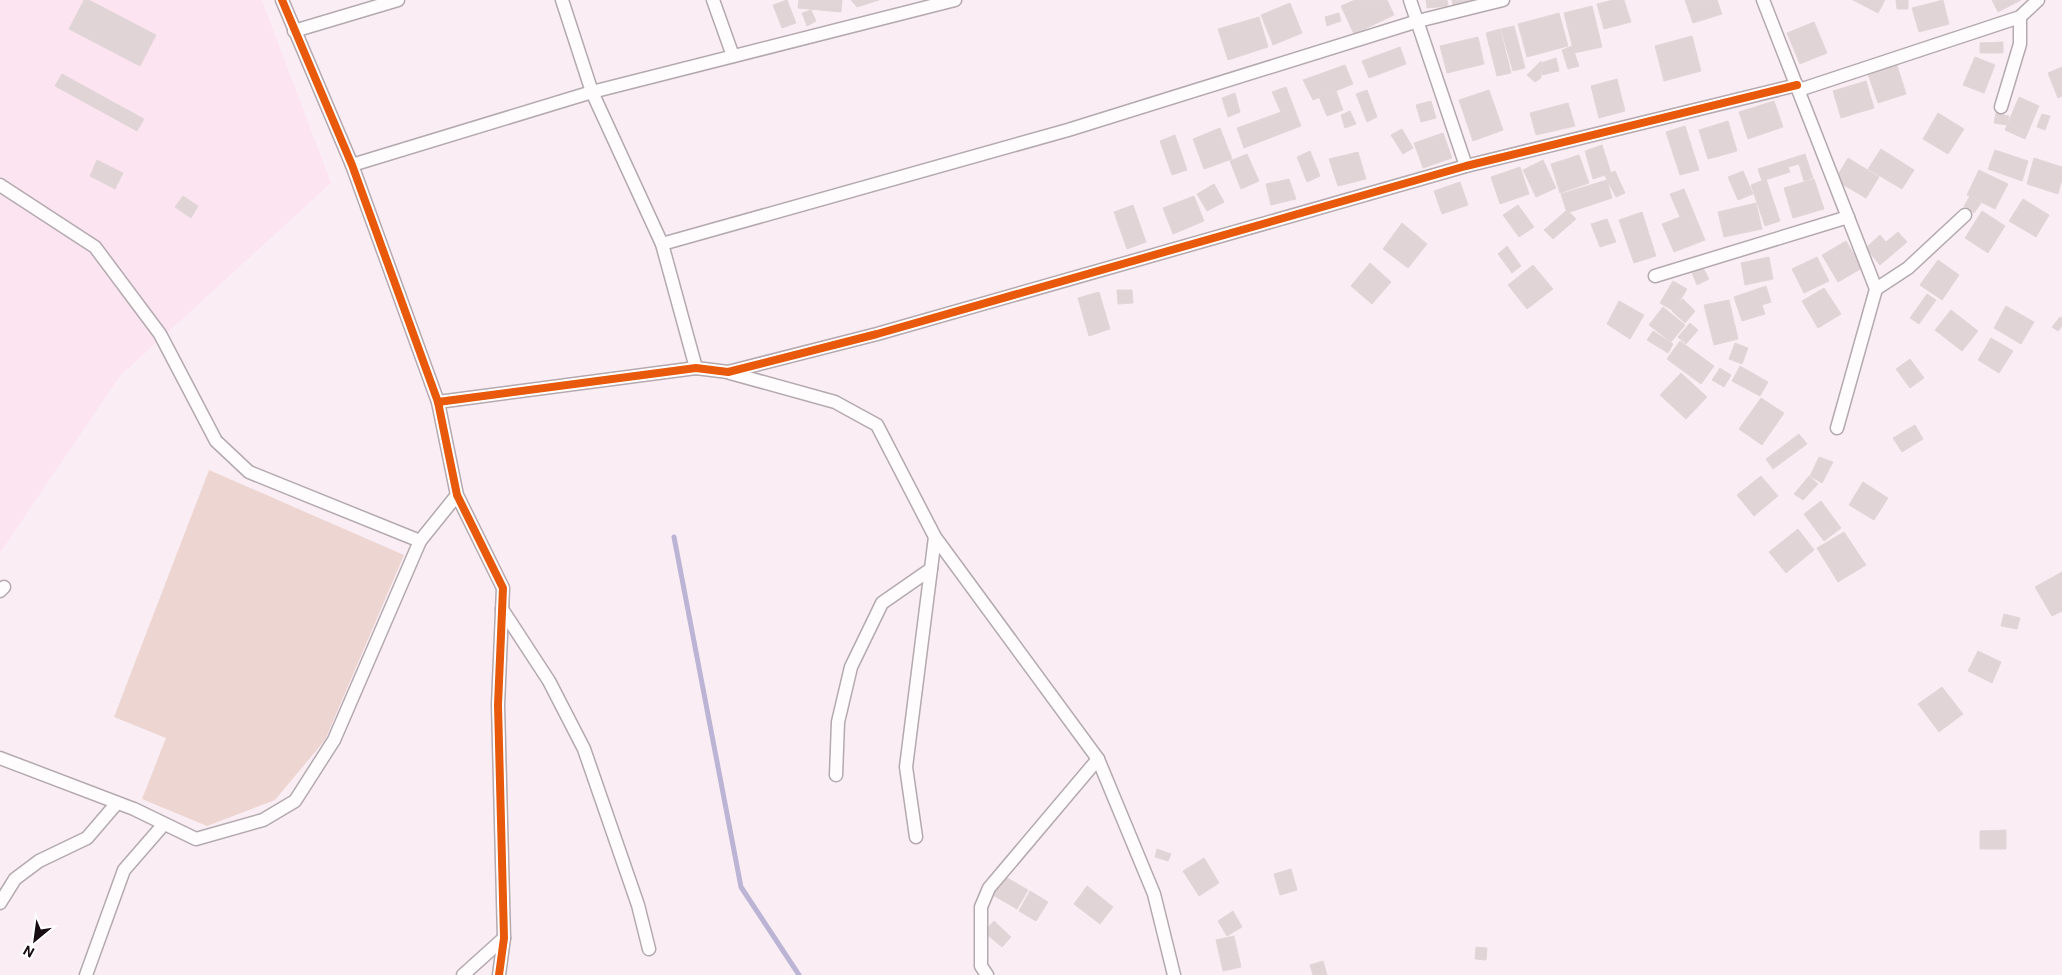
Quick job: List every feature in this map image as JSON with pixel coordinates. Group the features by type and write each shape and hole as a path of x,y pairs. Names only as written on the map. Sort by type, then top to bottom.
{"street":[{"path":"282,0 352,165 438,402 457,495 503,588 498,705 504,938 499,975"},
{"path":"294,31 398,0"},
{"path":"562,0 592,92 662,244 696,368"},
{"path":"712,0 733,56"},
{"path":"352,165 592,92 955,0"},
{"path":"1410,0 1466,166"},
{"path":"662,244 1068,130 1418,22 1504,0"},
{"path":"1762,0 1798,87 1876,289 1837,428"},
{"path":"728,372 877,334 1466,166 1798,87 2020,17 2038,0"},
{"path":"2001,107 2020,44 2020,17"},
{"path":"0,185 95,247 160,334 216,442 249,472 420,541"},
{"path":"1876,289 1908,268 1965,216"},
{"path":"1655,276 1848,217"},
{"path":"438,402 696,368 728,372 835,402 877,426 934,538 1098,759 1154,894 1174,975"},
{"path":"0,758 117,803 196,839 263,820 295,801 334,740 420,541 457,495"},
{"path":"916,837 906,767 934,538"},
{"path":"836,775 838,722 851,667 882,604 930,569"},
{"path":"502,609 548,681 584,749 638,905 649,949"},
{"path":"987,975 981,966 981,907 989,888 1098,759"},
{"path":"0,903 15,879 39,860 87,838 117,803"},
{"path":"86,975 124,870 164,824"},
{"path":"463,975 504,938"}],"shaded area":[{"path":"0,0 262,0 331,183 120,376 0,553"},
{"path":"209,470 404,555 325,740 275,800 207,826 142,799 166,738 114,717"}],"building":[{"path":"84,0 89,0 156,35 140,66 69,29"},
{"path":"787,0 796,23 782,28 773,5"},
{"path":"799,0 842,0 841,12 798,8"},
{"path":"851,0 879,0 857,7"},
{"path":"1355,0 1387,0 1394,15 1354,34 1341,6"},
{"path":"1426,0 1447,0 1448,6 1427,8"},
{"path":"1452,0 1476,0 1453,6"},
{"path":"1613,0 1624,0 1631,22 1604,29 1597,4"},
{"path":"1685,0 1717,0 1722,14 1693,23"},
{"path":"1853,0 1885,0 1878,13"},
{"path":"1896,0 1908,0 1908,9 1897,9"},
{"path":"1943,0 1949,24 1919,32 1912,8"},
{"path":"1992,0 2021,0 1998,12"},
{"path":"1290,3 1302,33 1273,45 1261,15"},
{"path":"1592,6 1602,47 1574,53 1564,13"},
{"path":"811,10 816,21 807,26 802,13"},
{"path":"1339,13 1341,21 1327,26 1325,17"},
{"path":"1559,13 1568,46 1527,57 1518,24"},
{"path":"1259,17 1268,47 1228,60 1218,29"},
{"path":"1814,22 1827,53 1800,64 1787,33"},
{"path":"1514,26 1525,68 1513,71 1501,29"},
{"path":"1500,29 1511,73 1497,76 1486,33"},
{"path":"1692,36 1701,71 1664,81 1655,46"},
{"path":"1478,37 1484,64 1447,73 1440,46"},
{"path":"2003,42 2003,53 1980,53 1980,43"},
{"path":"1572,46 1579,66 1568,69 1562,50"},
{"path":"1400,47 1406,64 1369,78 1362,61"},
{"path":"1975,57 1995,65 1984,93 1963,85"},
{"path":"1556,58 1559,71 1542,75 1541,63"},
{"path":"1541,61 1541,78 1535,82 1527,75"},
{"path":"1896,62 1906,94 1878,103 1867,71"},
{"path":"1345,65 1353,84 1313,100 1303,80"},
{"path":"2062,67 2062,96 2058,98 2048,73"},
{"path":"62,74 144,119 137,131 55,86"},
{"path":"1617,79 1625,111 1599,118 1591,86"},
{"path":"1866,81 1874,108 1841,118 1833,91"},
{"path":"1286,87 1301,126 1244,148 1237,128 1281,112 1272,92"},
{"path":"1367,90 1377,117 1367,122 1356,94"},
{"path":"1489,90 1503,130 1473,141 1459,100"},
{"path":"1336,91 1343,110 1327,116 1319,97"},
{"path":"1235,93 1240,112 1228,117 1222,98"},
{"path":"2019,97 2039,106 2025,139 2005,130"},
{"path":"1431,101 1436,118 1421,122 1416,105"},
{"path":"1774,101 1783,127 1748,139 1739,112"},
{"path":"1568,103 1575,126 1536,135 1530,113"},
{"path":"1350,111 1356,124 1345,128 1341,115"},
{"path":"1938,113 1964,129 1948,154 1923,139"},
{"path":"1996,113 2009,116 2007,125 1994,123"},
{"path":"2042,114 2050,116 2045,130 2037,127"},
{"path":"1728,121 1737,151 1708,159 1699,130"},
{"path":"1685,126 1699,170 1680,175 1666,132"},
{"path":"1220,128 1232,159 1204,169 1193,139"},
{"path":"1402,129 1413,148 1403,154 1391,135"},
{"path":"1443,133 1452,158 1423,168 1414,143"},
{"path":"1175,135 1187,170 1172,175 1160,141"},
{"path":"1602,145 1611,173 1593,179 1585,151"},
{"path":"1881,149 1914,170 1902,189 1868,169"},
{"path":"1995,150 2028,161 2022,181 1988,169"},
{"path":"1310,151 1320,176 1307,182 1297,157"},
{"path":"1358,152 1366,179 1338,186 1329,159"},
{"path":"1247,154 1259,181 1241,189 1230,161"},
{"path":"1805,154 1813,178 1804,181 1799,164 1788,167 1790,172 1762,181 1758,169"},
{"path":"1579,155 1589,183 1560,193 1551,164"},
{"path":"1848,158 1879,177 1866,198 1835,180"},
{"path":"2034,158 2062,167 2062,179 2058,194 2027,184"},
{"path":"97,160 123,173 115,189 90,176"},
{"path":"1543,160 1556,188 1536,197 1523,170"},
{"path":"1520,167 1529,194 1500,204 1491,177"},
{"path":"1979,170 2008,184 1995,209 1967,195"},
{"path":"1615,171 1625,193 1616,197 1605,176"},
{"path":"1743,171 1753,194 1738,200 1728,177"},
{"path":"1289,179 1296,199 1271,205 1266,184"},
{"path":"1766,179 1780,221 1765,226 1751,185"},
{"path":"1814,179 1824,209 1793,218 1784,188"},
{"path":"1607,180 1612,198 1567,213 1561,194"},
{"path":"1460,182 1468,205 1442,214 1434,191"},
{"path":"1214,184 1224,202 1207,211 1197,194"},
{"path":"1684,189 1705,240 1674,252 1662,224 1680,217 1670,194"},
{"path":"183,196 198,206 191,218 175,207"},
{"path":"1194,196 1204,221 1173,234 1163,208"},
{"path":"1970,196 1981,203 1974,213 1964,206"},
{"path":"2023,199 2049,215 2036,237 2009,221"},
{"path":"1756,203 1762,229 1724,237 1718,212"},
{"path":"1133,205 1146,242 1127,249 1114,212"},
{"path":"1518,205 1534,227 1519,237 1503,215"},
{"path":"1567,210 1576,219 1553,239 1544,230"},
{"path":"1982,211 2005,226 1988,253 1965,238"},
{"path":"1642,212 1656,256 1634,263 1619,220"},
{"path":"1607,219 1616,242 1600,247 1591,224"},
{"path":"1402,223 1427,244 1408,268 1383,249"},
{"path":"1898,232 1907,242 1880,265 1866,248 1880,235 1886,242"},
{"path":"1846,241 1862,268 1838,282 1822,255"},
{"path":"1507,246 1521,266 1512,273 1498,254"},
{"path":"1769,257 1773,279 1745,285 1741,263"},
{"path":"1817,257 1829,281 1804,293 1792,269"},
{"path":"1938,260 1959,275 1942,300 1920,285"},
{"path":"1370,263 1391,282 1372,304 1351,286"},
{"path":"1533,265 1553,289 1527,309 1508,285"},
{"path":"1703,268 1709,279 1697,285 1692,273"},
{"path":"1673,281 1687,289 1674,311 1660,303"},
{"path":"1766,286 1771,302 1762,305 1765,314 1742,321 1734,297"},
{"path":"1824,288 1841,314 1818,328 1802,301"},
{"path":"1117,290 1132,290 1133,303 1118,304"},
{"path":"1099,292 1110,329 1089,336 1078,298"},
{"path":"1927,294 1936,300 1919,324 1910,318"},
{"path":"1683,299 1695,311 1685,323 1672,311"},
{"path":"1729,300 1738,339 1714,345 1704,305"},
{"path":"1619,301 1644,315 1630,339 1607,324"},
{"path":"2006,306 2034,322 2021,344 1994,328"},
{"path":"1663,307 1685,325 1671,342 1649,325"},
{"path":"1951,310 1978,331 1962,351 1935,330"},
{"path":"2060,317 2062,318 2062,326 2058,331 2052,327"},
{"path":"1690,323 1698,330 1686,344 1678,337"},
{"path":"1653,331 1673,344 1668,353 1647,340"},
{"path":"1991,338 2013,351 1999,373 1978,360"},
{"path":"1680,341 1714,366 1701,384 1667,359"},
{"path":"1735,343 1748,348 1742,364 1729,359"},
{"path":"1910,359 1924,378 1910,388 1896,369"},
{"path":"1740,366 1768,382 1760,396 1732,381"},
{"path":"1720,368 1731,375 1724,387 1712,380"},
{"path":"1681,373 1707,397 1686,419 1660,395"},
{"path":"1761,398 1784,413 1762,445 1739,429"},
{"path":"1915,425 1923,439 1902,452 1893,438"},
{"path":"1799,434 1807,444 1773,469 1766,459"},
{"path":"1819,457 1833,462 1822,483 1810,476"},
{"path":"1761,476 1778,496 1754,516 1737,495"},
{"path":"1809,476 1818,484 1803,500 1794,494"},
{"path":"1863,482 1888,498 1874,520 1849,505"},
{"path":"1821,501 1841,528 1824,541 1804,514"},
{"path":"1798,529 1814,550 1786,573 1769,552"},
{"path":"1844,532 1866,565 1838,582 1817,548"},
{"path":"2062,572 2062,611 2052,616 2035,587"},
{"path":"2004,614 2020,618 2017,629 2001,626"},
{"path":"1978,651 2001,662 1992,683 1968,671"},
{"path":"1942,687 1963,714 1939,732 1918,704"},
{"path":"2006,830 2006,849 1980,849 1980,831"},
{"path":"1157,849 1171,854 1168,861 1155,857"},
{"path":"1204,858 1219,883 1199,896 1183,871"},
{"path":"1291,869 1297,890 1280,895 1274,874"},
{"path":"1002,875 1028,890 1017,909 991,894"},
{"path":"1087,886 1113,907 1100,924 1074,904"},
{"path":"1030,891 1048,902 1036,921 1019,911"},
{"path":"1233,911 1242,927 1227,936 1218,921"},
{"path":"994,921 1011,937 1002,947 984,932"},
{"path":"1234,936 1241,967 1223,971 1216,940"},
{"path":"1476,947 1487,948 1486,960 1475,959"},
{"path":"1323,961 1327,975 1313,975 1310,965"}],"waterway":[{"path":"674,537 741,887 799,975"}],"cycle path":[{"path":"282,0 352,165 438,402 457,495 503,588 498,705 504,938 499,975"},
{"path":"438,402 696,368 728,372 877,334 1466,166 1797,85"}]}
